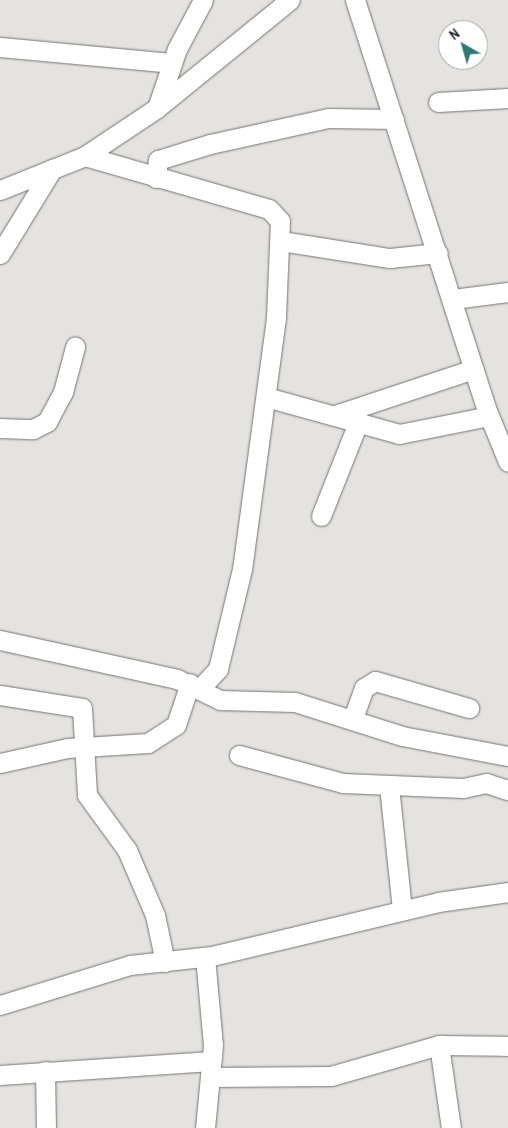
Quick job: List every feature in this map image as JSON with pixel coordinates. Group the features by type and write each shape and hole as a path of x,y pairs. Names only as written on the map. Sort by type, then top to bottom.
{"street":[{"path":"157,108 172,63 203,0"},
{"path":"0,190 85,156 157,108 290,0"},
{"path":"356,0 489,416 508,462"},
{"path":"0,47 172,63"},
{"path":"438,102 508,98"},
{"path":"156,178 158,160 210,144 328,118 394,118"},
{"path":"0,763 83,747 137,745 158,738 176,725 194,686 218,669 229,635 266,397 281,241 280,221 269,209 85,156"},
{"path":"0,254 52,170"},
{"path":"281,241 390,258 438,253"},
{"path":"453,299 508,292"},
{"path":"0,428 33,429 47,422 63,392 75,347"},
{"path":"338,414 474,369"},
{"path":"266,397 338,414 408,434 489,416"},
{"path":"321,516 359,420"},
{"path":"0,640 194,686 230,702 295,702 353,718 402,736 508,756"},
{"path":"353,718 364,688 375,682 469,708"},
{"path":"0,695 82,708 87,795 127,850 155,916 165,962"},
{"path":"239,755 302,775 389,786 463,788 486,783 508,790"},
{"path":"389,786 402,910"},
{"path":"0,1005 130,966 205,957 402,910 508,892"},
{"path":"205,957 211,1069 205,1128"},
{"path":"439,1045 451,1128"},
{"path":"0,1074 46,1071 211,1069 331,1076 439,1045 508,1046"},
{"path":"46,1071 46,1128"}]}
